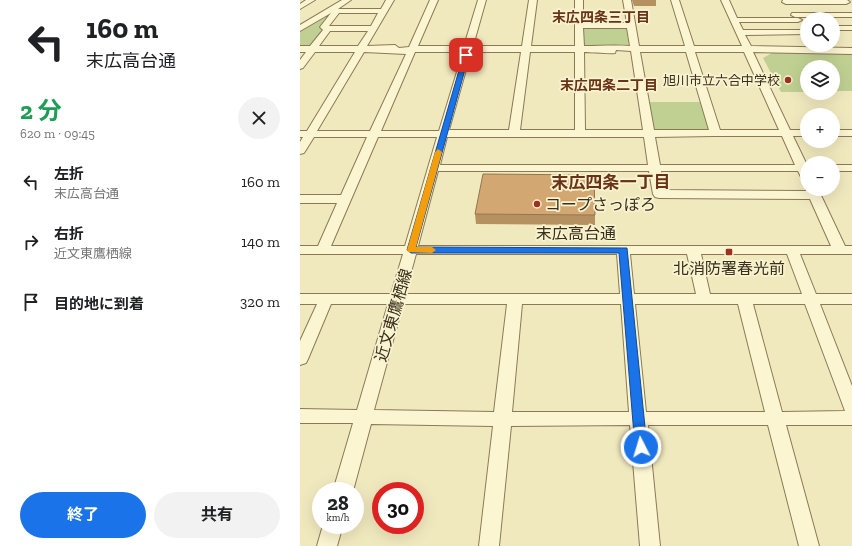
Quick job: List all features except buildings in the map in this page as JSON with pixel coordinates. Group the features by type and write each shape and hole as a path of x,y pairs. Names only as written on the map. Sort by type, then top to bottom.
{"street":[{"path":"300,7 311,0"},
{"path":"300,29 334,11 347,0"},
{"path":"300,151 305,134 361,49 390,0"},
{"path":"323,250 434,0"},
{"name":"近文東鷹栖線","path":"346,482 398,300 433,168 482,0"},
{"path":"514,134 533,0"},
{"path":"579,0 580,134"},
{"path":"627,0 659,194 800,192"},
{"path":"675,0 716,134"},
{"path":"725,0 800,162"},
{"path":"800,21 786,2 845,1 852,10"},
{"path":"334,11 383,11"},
{"path":"334,11 324,27 328,29 373,28"},
{"path":"734,20 852,15"},
{"path":"580,26 631,25"},
{"path":"840,28 852,28"},
{"path":"300,66 328,29"},
{"path":"739,33 800,30"},
{"path":"300,49 388,49 396,51 412,49 604,49 622,51 635,49 800,47"},
{"path":"840,51 852,51"},
{"path":"305,134 800,133"},
{"path":"840,133 852,133"},
{"path":"433,168 654,169 800,172"},
{"path":"840,168 852,168"},
{"path":"815,196 846,250"},
{"path":"300,199 345,199"},
{"name":"末広高台通","path":"300,250 846,250"},
{"path":"624,250 650,546"},
{"path":"693,250 704,299"},
{"path":"792,250 852,408"},
{"path":"300,299 852,299"},
{"path":"300,359 326,299"},
{"path":"744,299 809,546"},
{"path":"489,546 501,419 515,300"},
{"path":"300,416 501,419 852,418"},
{"path":"327,546 330,534"}],"green space":[{"path":"333,12 325,30 312,46 300,46 300,31"},
{"path":"584,26 626,26 629,46 584,46"},
{"path":"772,53 852,53 852,91 840,91 840,60 800,60 800,92 781,92 763,58"},
{"path":"649,102 703,102 711,131 653,130"}],"slow traffic":[{"path":"432,250 411,250 438,152"}],"place":[{"name":"旭川市立六合中学校","path":"788,80"},
{"name":"コープさっぽろ","path":"537,204"},
{"name":"北消防署春光前","path":"729,252"}],"district":[{"name":"末広四条三丁目","path":"601,17"},
{"name":"末広四条二丁目","path":"609,85"},
{"name":"末広四条一丁目","path":"611,182"}],"route":[{"path":"466,55 411,250 624,250 641,447"}]}
